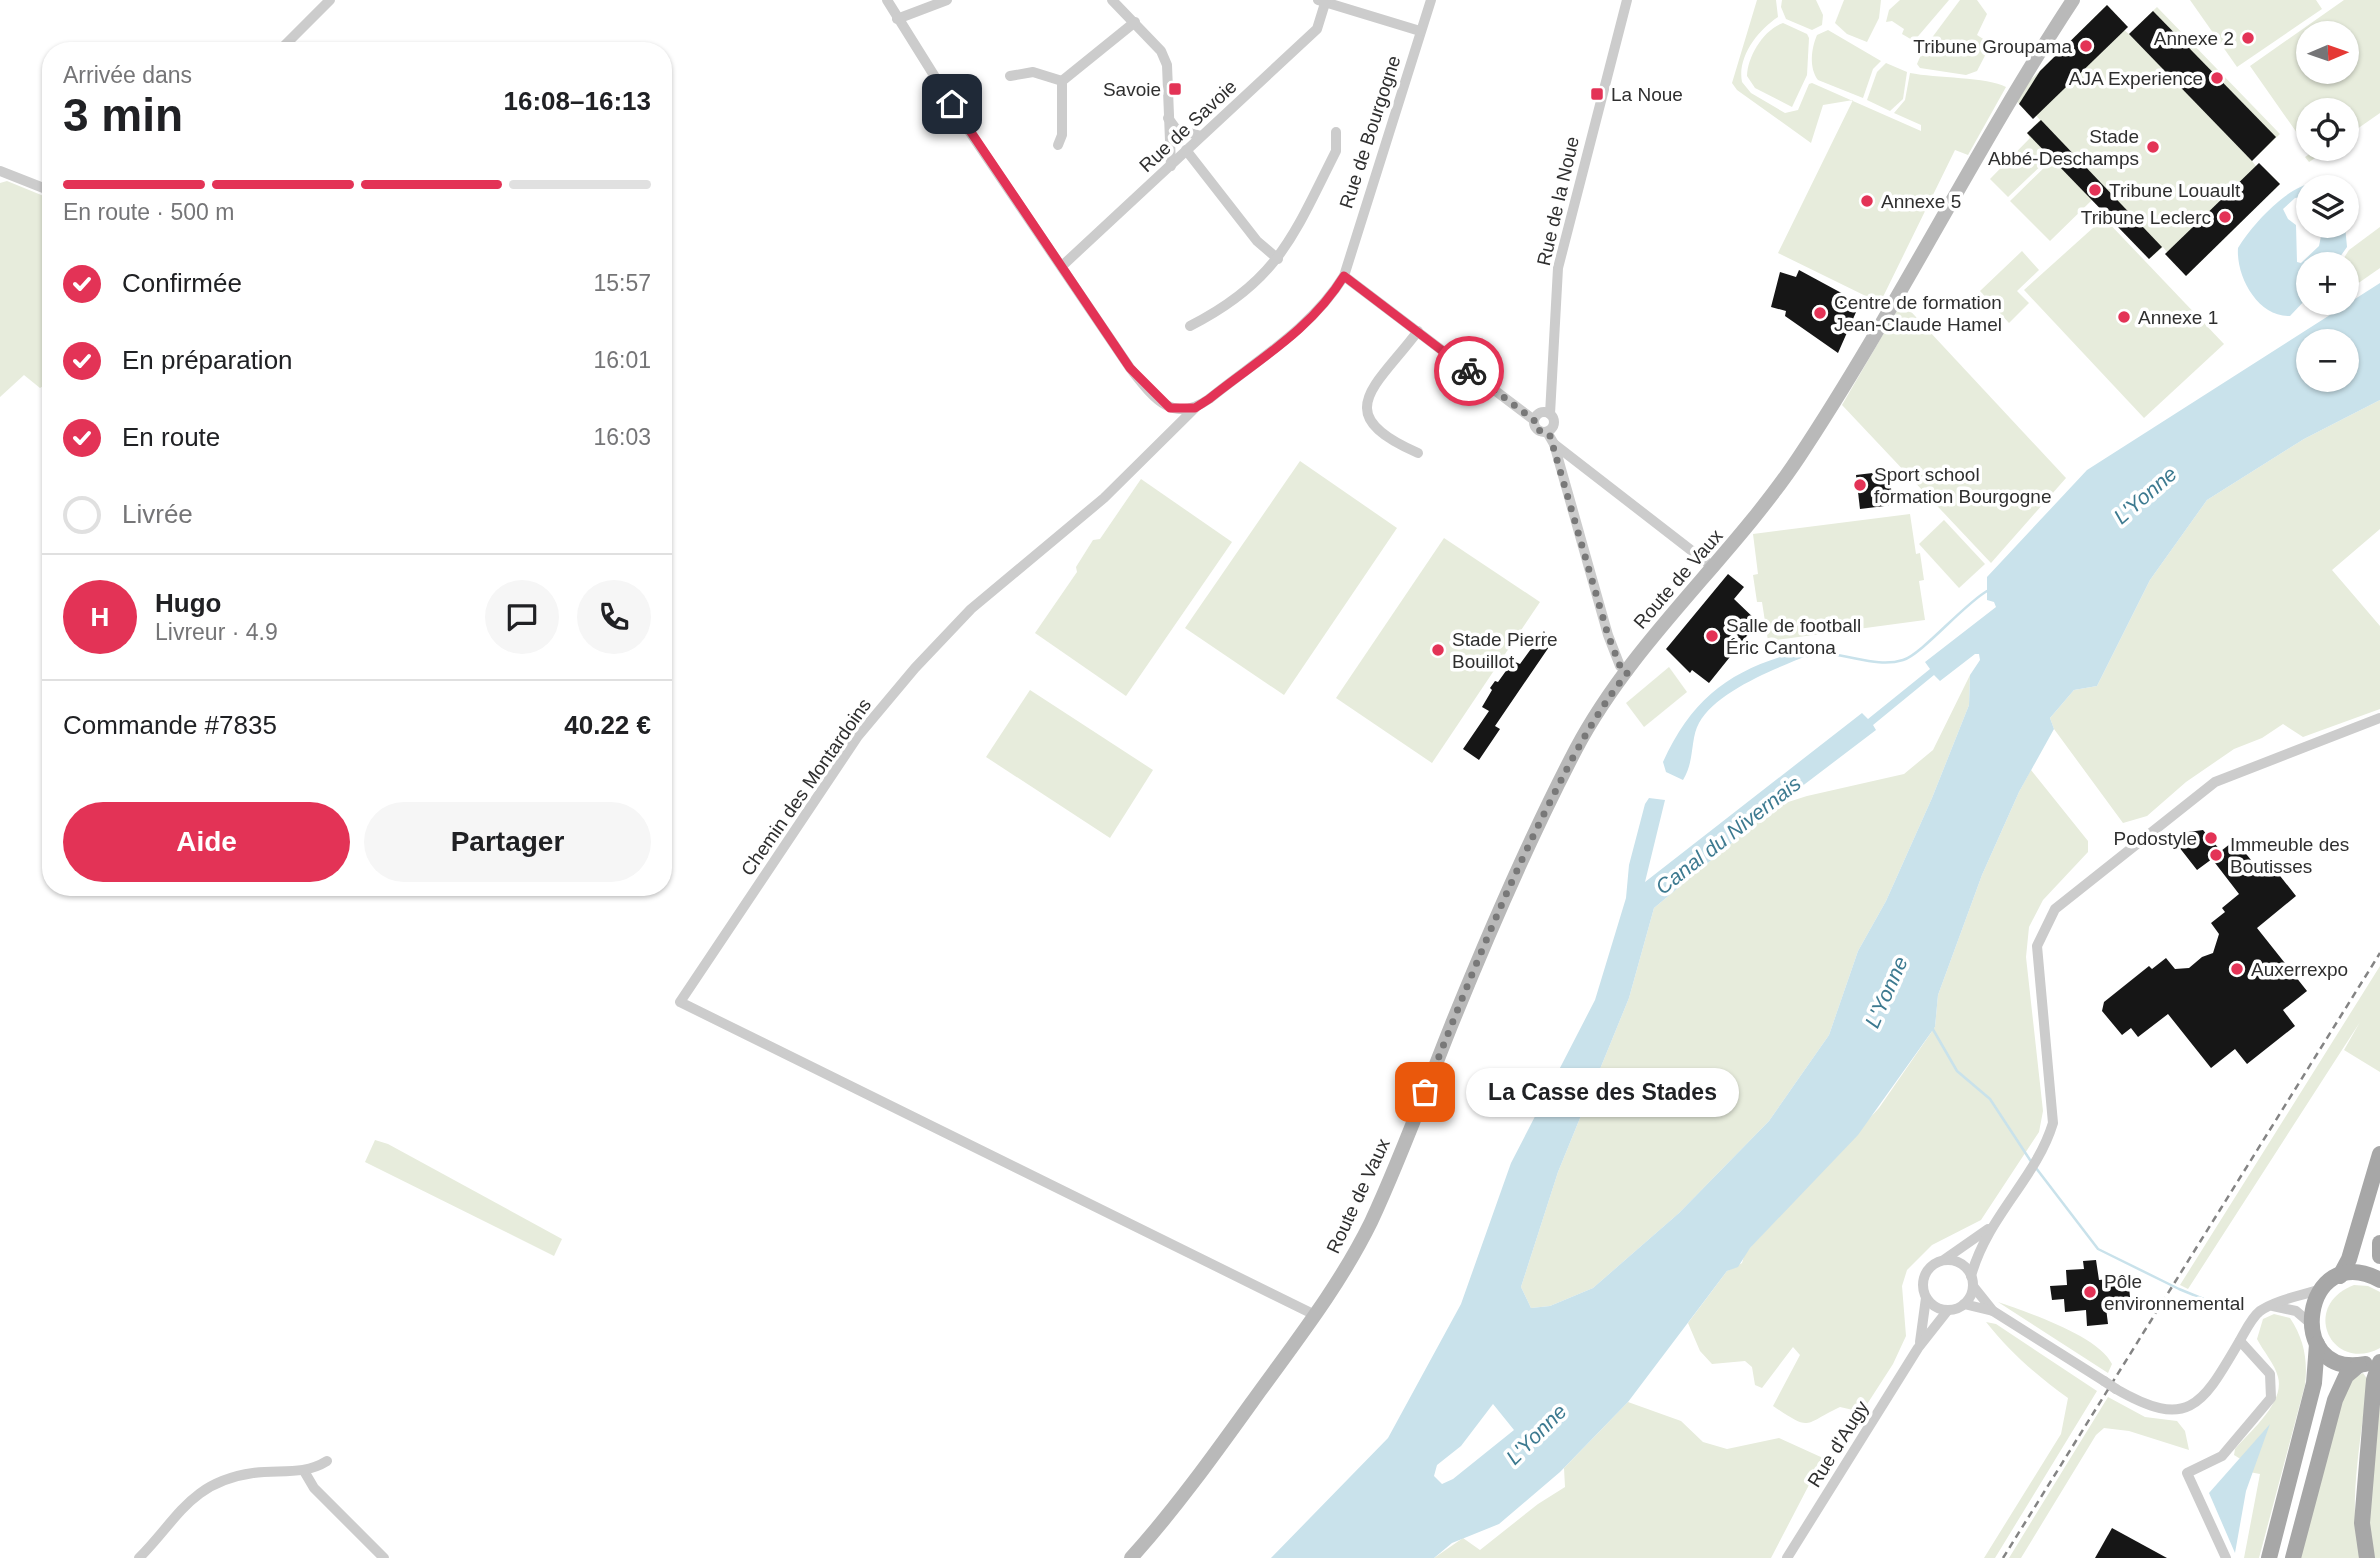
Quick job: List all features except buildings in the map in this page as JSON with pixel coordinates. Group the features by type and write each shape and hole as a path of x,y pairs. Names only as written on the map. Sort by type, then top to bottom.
{"main road":[{"path":"2340,1276 2348,1259 2380,1154"},
{"path":"2380,1243 2380,1256"},
{"path":"2269,1558 2314,1383 2317,1344 2310,1323 2311,1311 2321,1289 2340,1276 2355,1273 2380,1280"},
{"path":"2317,1344 2331,1358 2359,1365"},
{"path":"2293,1558 2335,1400 2346,1376 2359,1365 2380,1360"},
{"path":"2367,1558 2362,1523 2374,1380 2380,1360"}],"street":[{"path":"288,42 330,0"},
{"path":"887,0 897,19 1141,382 1170,408 1195,408"},
{"path":"897,19 947,0"},
{"path":"1112,0 1161,51 1167,65 1171,166"},
{"name":"Rue de Bourgogne","path":"1195,408 1308,323 1330,298 1344,276 1431,0"},
{"name":"Rue de la Noue","path":"1550,414 1558,268 1627,0"},
{"name":"Route de Vaux","path":"1131,1558 1187,1490 1315,1315 1357,1248 1382,1198 1493,924 1540,823 1593,720 1646,645 1714,568 1801,454 1945,216 2004,106 2073,0"},
{"path":"1323,1 1420,31"},
{"name":"Rue de Savoie","path":"1062,266 1317,29 1323,1"},
{"path":"1062,81 1135,22"},
{"path":"1010,76 1033,72 1062,81"},
{"path":"1058,145 1062,135 1062,81"},
{"path":"1167,118 1177,129 1201,136"},
{"path":"1190,326 1220,310 1265,276 1278,259 1336,151 1336,132"},
{"path":"1186,150 1257,242 1278,259"},
{"path":"0,171 42,187"},
{"path":"1344,276 1534,420 1537,430 1547,432 1554,444 1608,635 1620,666 1628,672"},
{"path":"1418,331 1370,393 1365,408 1369,423 1377,432 1418,453"},
{"name":"Chemin des Montardoins","path":"1195,408 1104,498 981,600 915,668 858,736 680,1002 1315,1315"},
{"path":"1534,420 1538,413 1550,414 1554,423 1547,432"},
{"path":"1554,444 1714,568"},
{"path":"1964,1304 1979,1247 2048,1138 2053,1106 2037,946 2055,909 2215,782 2380,718"},
{"path":"1991,1227 1929,1267 1925,1274 1923,1290 1926,1298 1936,1307 1948,1310 1964,1304 1993,1311 2116,1389 2155,1409 2192,1405 2208,1392 2256,1314 2321,1289"},
{"path":"1944,1259 1961,1263 1993,1311"},
{"name":"Rue d'Augy","path":"1918,1348 1924,1327 1926,1298"},
{"path":"2272,1306 2296,1311 2310,1323"},
{"name":"Rue d'Augy","path":"1787,1558 1918,1348 1948,1310"},
{"path":"2226,1558 2187,1473 2222,1456 2271,1398 2270,1374 2240,1341"},
{"path":"139,1558 191,1498 211,1486 252,1473 304,1471 327,1461"},
{"path":"304,1471 314,1488 384,1558"}],"green space":[{"path":"1757,0 1776,0 1778,17 1763,29 1746,54 1741,73 1742,82 1751,93 1785,113 1798,110 1809,84 1812,83 1851,100 1823,105 1811,143 1737,90 1732,83"},
{"path":"1782,0 1816,0 1823,15 1822,25 1812,30 1786,19 1781,7"},
{"path":"1844,0 1881,0 1879,18 1867,42 1847,34 1835,23"},
{"path":"1900,0 1949,0 1914,41 1902,34 1904,29 1892,21 1886,22 1889,10"},
{"path":"1960,0 1977,0 1987,14 1977,35 1991,44 1977,71 1966,75 1920,68 1917,64 1923,50 1931,48 1928,43"},
{"name":"Annexe 2","path":"2190,0 2316,0 2322,9 2304,21 2296,21 2296,27 2237,67"},
{"path":"2344,0 2380,0 2380,113 2359,128 2359,98 2296,98 2296,132 2250,66 2296,34 2296,84 2359,84 2359,21 2314,21"},
{"name":"Stade Abbé-Deschamps","path":"2107,5 2124,23 2124,30 2129,34 2157,7 2280,134 2252,161 2259,170 2263,167 2280,184 2186,276 2163,247 2149,259 2092,200 2050,241 2010,201 2052,160 2050,157 2008,197 1990,179 2030,138 2027,133 2040,120 2033,112 2029,115 2013,97"},
{"path":"1783,23 1807,34 1809,38 1807,75 1792,107 1755,88 1747,76 1753,52 1763,37"},
{"path":"1828,30 1881,61 1873,69 1863,98 1818,80 1815,75 1812,52 1815,40 1817,35"},
{"path":"1886,63 1907,72 1903,99 1890,111 1867,100 1877,72"},
{"name":"Annexe 5","path":"1910,73 1987,81 2006,87 1968,155 1955,150 1880,303 1778,253 1853,101 1921,131 1921,125 1894,113 1905,100"},
{"path":"7,181 42,195 42,387 40,388 24,375 0,397 0,183"},
{"name":"Annexe 1","path":"2104,218 2224,344 2144,418 2024,290"},
{"path":"2380,227 2380,268 2359,283 2359,252 2348,252"},
{"path":"2022,251 2039,270 2017,291 2029,303 2009,323 1980,291"},
{"path":"1902,302 2066,478 1991,563 1842,405"},
{"path":"2380,400 2380,529 2332,570 2380,626 2380,709 2303,737 2283,724 2262,738 2234,749 2186,782 2147,816 2123,823 2054,729 2050,718 2074,690 2097,686 2150,580 2207,500 2304,439"},
{"path":"1300,461 1397,528 1284,695 1185,628"},
{"path":"1141,479 1232,542 1126,696 1035,633 1077,572 1076,567 1093,540 1100,539"},
{"path":"1910,514 1916,554 1920,553 1924,580 1919,581 1925,620 1768,641 1762,602 1757,602 1753,575 1758,574 1753,534"},
{"path":"1944,520 1985,564 1959,588 1919,544"},
{"name":"Stade Pierre Bouillot","path":"1444,538 1540,602 1432,763 1336,698"},
{"path":"1669,667 1687,692 1644,727 1626,703"},
{"path":"1970,675 1969,705 1932,798 1886,901 1858,951 1829,1035 1769,1121 1679,1213 1593,1288 1550,1306 1531,1308 1521,1287 1558,1172 1629,998 1654,908 1776,806 1807,796 1904,774 1933,750"},
{"path":"1030,690 1153,770 1110,838 986,757"},
{"path":"2031,770 2088,841 2088,852 2043,900 2029,927 2026,957 2043,1111 2039,1132 1981,1220 1932,1245 1907,1270 1902,1286 1906,1336 1893,1364 1862,1412 1840,1407 1807,1423 1795,1420 1773,1406 1800,1355 1793,1347 1762,1388 1755,1385 1752,1367 1745,1361 1712,1364 1700,1351 1688,1323 1727,1271 1742,1263 1745,1253 1879,1108 1935,1027 1938,995 1982,875"},
{"path":"2380,966 2380,1072 2344,1050 2360,1022 2188,1289 2180,1285"},
{"path":"375,1140 388,1144 562,1239 554,1256 365,1162"},
{"path":"2354,1285 2368,1286 2380,1292 2380,1348 2363,1354 2348,1352 2336,1345 2328,1334 2325,1321 2328,1307 2337,1295"},
{"path":"1998,1302 2061,1326 2093,1344 2112,1364 2108,1373"},
{"path":"2274,1314 2290,1318 2299,1334 2305,1358 2305,1385 2259,1558 2244,1558 2260,1474 2244,1471 2247,1463 2234,1455 2235,1449 2265,1416 2279,1387 2272,1362 2257,1339 2263,1319"},
{"path":"1986,1322 1996,1324 2097,1391 1995,1558 1984,1558 2061,1434 2068,1398 2024,1363"},
{"path":"2363,1373 2368,1380 2355,1495 2357,1540 2362,1558 2299,1558 2343,1395 2350,1380"},
{"path":"2380,1378 2380,1558 2375,1558 2366,1522"},
{"path":"2108,1397 2145,1417 2177,1421 2185,1431 2189,1450 2129,1431 2104,1428 2096,1435 2021,1558 2009,1558"},
{"path":"1628,1402 1681,1421 1703,1442 1727,1449 1779,1438 1823,1458 1771,1558 1434,1558 1463,1538 1480,1550 1538,1504 1565,1487 1564,1468"}],"water":[{"path":"2296,189 2296,198 2283,209 2288,219 2296,225 2296,310 2290,316 2278,315 2268,310 2251,293 2241,271 2238,248 2261,218"},
{"path":"2321,238 2346,238 2347,247 2343,252 2313,252 2319,246"},
{"path":"2380,283 2380,400 2304,439 2207,500 2150,580 2097,686 2074,690 2050,718 2054,729 2019,792 1982,875 1938,995 1935,1027 1858,1135 1750,1248 1738,1267 1727,1271 1628,1402 1560,1472 1499,1524 1452,1543 1434,1558 1271,1558 1388,1438 1461,1304 1511,1163 1595,1000 1626,898 1629,865 1645,804 1649,798 1665,800 1645,882 1862,713 1868,719 1930,669 1925,662 1996,607 1994,602 1987,600 1987,577 2087,470 2296,337 2296,392 2359,392 2359,329 2308,329 2330,315 2359,315 2359,296","holes":["1975,654 1979,654 1980,660 1970,675 1969,705 1932,798 1886,901 1858,951 1829,1035 1769,1121 1679,1213 1593,1288 1550,1306 1531,1308 1521,1287 1558,1172 1629,998 1654,908 1776,806 1876,730 1873,725 1934,675 1940,681","1493,1404 1514,1430 1453,1479 1442,1484 1434,1476 1437,1465 1461,1446"]},
{"path":"1813,648 1809,655 1748,682 1707,711 1694,736 1687,773 1683,780 1666,772 1663,762 1676,737 1705,699 1741,673 1763,663"},
{"path":"2270,1424 2246,1491 2235,1553 2209,1493"}],"waterway":[{"path":"1807,656 1831,654 1879,662 1903,660 1920,649 1987,591"},
{"path":"1931,1026 1957,1071 1990,1099 2032,1163"},
{"path":"2036,1168 2098,1249 2179,1289 2228,1309"}],"railway":[{"path":"2003,1558 2380,953"}],"way so far":[{"path":"1425,1092 1493,924 1540,823 1576,749 1593,720 1628,672 1620,666 1608,635 1550,436 1547,432 1537,430 1534,420 1469,371"}],"place":[{"name":"Annexe 2","path":"2248,38"},
{"name":"Tribune Groupama","path":"2086,46"},
{"name":"AJA Experience","path":"2217,78"},
{"name":"Savoie","path":"1175,89"},
{"name":"La Noue","path":"1597,94"},
{"name":"Stade Abbé-Deschamps","path":"2153,147"},
{"name":"Tribune Louault","path":"2095,190"},
{"name":"Annexe 5","path":"1867,201"},
{"name":"Tribune Leclerc","path":"2225,217"},
{"name":"Centre de formation Jean-Claude Hamel","path":"1820,313"},
{"name":"Annexe 1","path":"2124,317"},
{"name":"Sport school formation Bourgogne","path":"1860,485"},
{"name":"Salle de football Éric Cantona","path":"1712,636"},
{"name":"Stade Pierre Bouillot","path":"1438,650"},
{"name":"Podostyle","path":"2211,838"},
{"name":"Immeuble des Boutisses","path":"2216,855"},
{"name":"Auxerrexpo","path":"2237,969"},
{"name":"La Casse des Stades","path":"1425,1092"},
{"name":"Pôle environnemental","path":"2090,1292"}],"route":[{"path":"952,104 1130,368 1163,404 1170,408 1195,408 1209,399 1308,323 1330,298 1344,276 1469,371"}],"water label":[{"name":"L'Yonne","path":"2145,495"},
{"name":"Canal du Nivernais","path":"1728,835"},
{"name":"L'Yonne","path":"1886,992"},
{"name":"L'Yonne","path":"1536,1434"}]}
